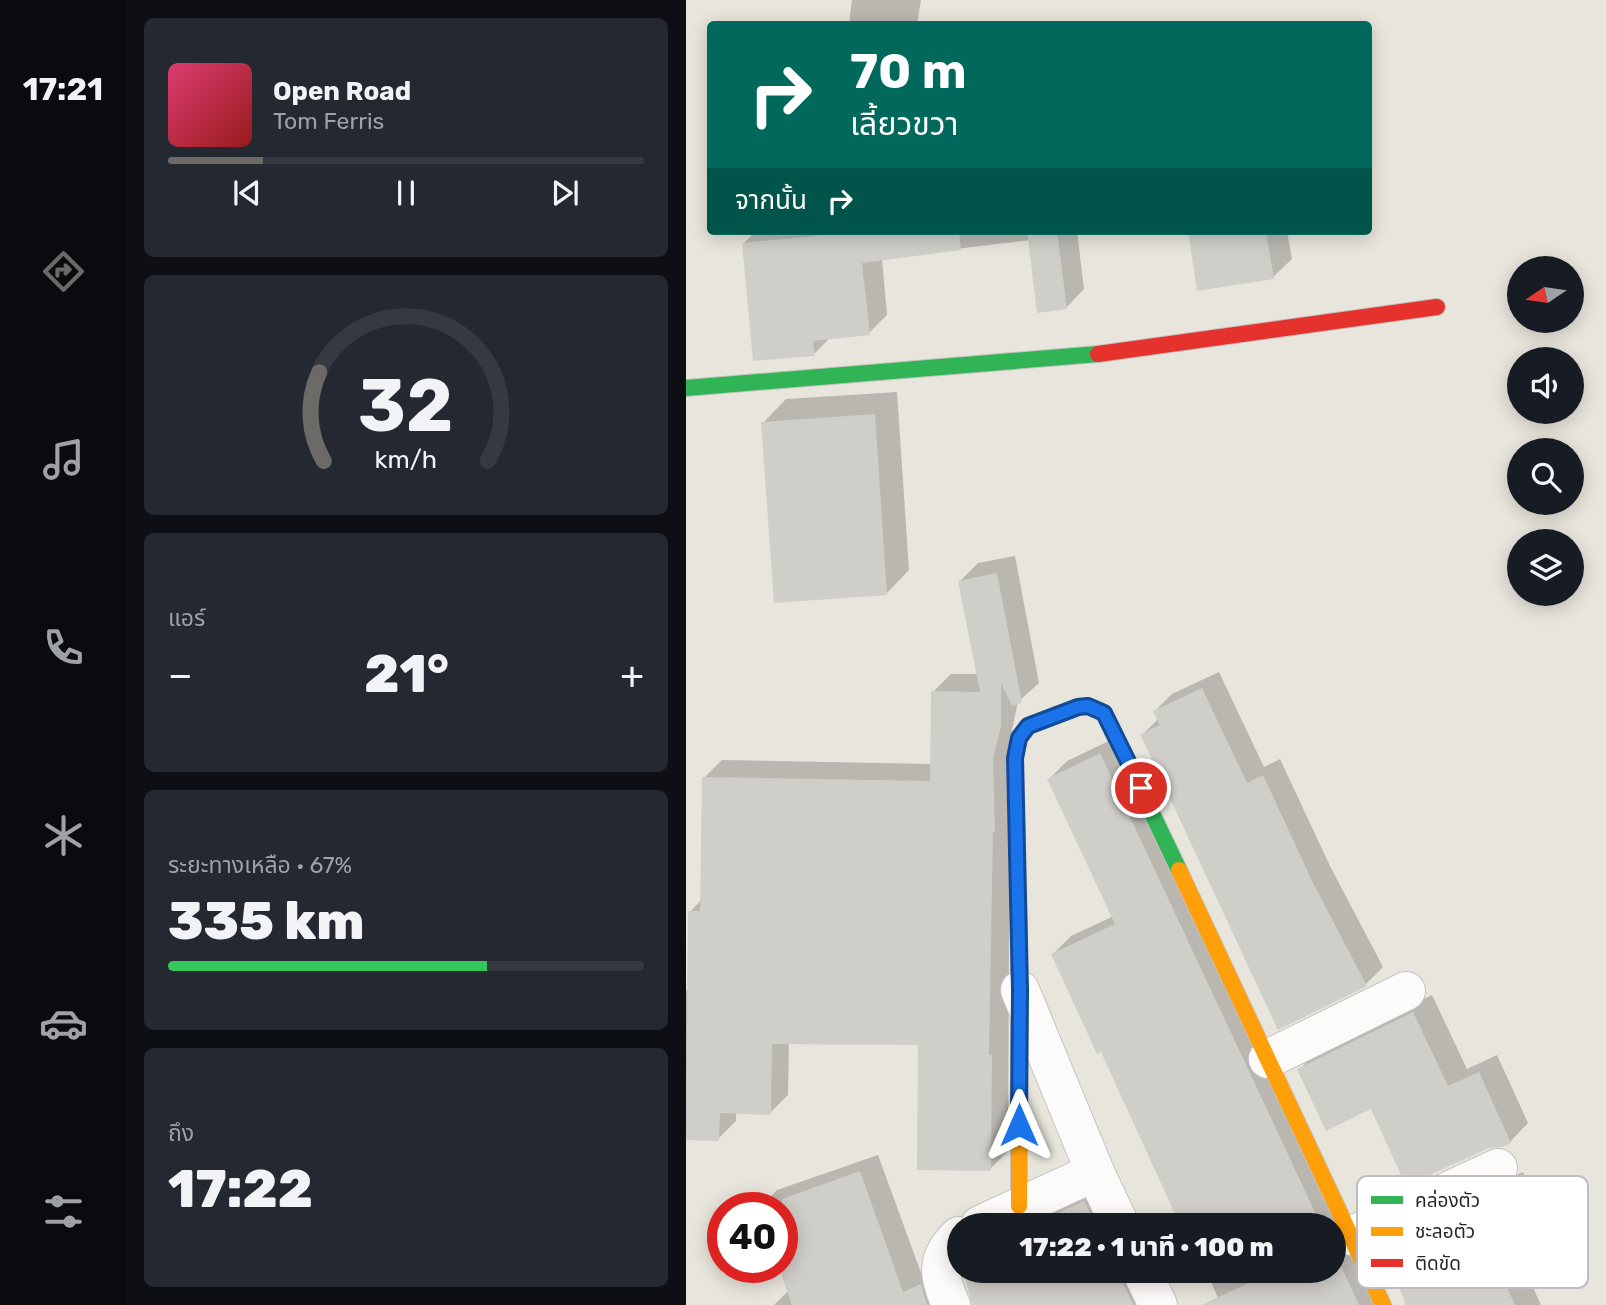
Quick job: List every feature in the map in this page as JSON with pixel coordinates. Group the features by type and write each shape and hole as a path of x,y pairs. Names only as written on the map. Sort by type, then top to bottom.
{"street":[{"path":"686,388 1072,358 1437,307"},
{"path":"1018,1206 1020,990 1015,758 1019,738 1028,726 1078,707 1088,706 1104,713 1118,739 1357,1249"},
{"path":"1020,990 1114,1213"},
{"path":"1268,1059 1406,992"},
{"path":"1481,1176 1498,1168"},
{"path":"1004,1213 1095,1172"},
{"path":"1351,1236 1357,1233"},
{"path":"947,1249 941,1260 942,1284 951,1305"},
{"path":"1147,1283 1158,1305"},
{"path":"1375,1288 1383,1305"}],"building":[{"path":"825,235 959,235 961,250 862,263 870,335 813,341 815,356 753,361 742,243"},
{"path":"1027,235 1058,235 1067,309 1037,313"},
{"path":"1189,235 1267,235 1274,279 1197,291"},
{"path":"875,414 887,595 774,603 761,422"},
{"path":"997,573 1022,703 1012,706 1001,683 1001,727 993,758 995,833 993,831 989,1055 992,1055 991,1171 917,1170 918,1045 772,1044 771,1115 720,1113 719,1141 686,1140 688,911 700,911 702,777 930,781 931,691 980,692 958,581"},
{"path":"1202,688 1247,783 1263,775 1313,883 1367,986 1278,1030 1140,734 1160,725 1153,711"},
{"path":"1100,753 1315,1213 1175,1213 1101,1052 1097,1054 1051,954 1115,924 1047,779"},
{"path":"1413,1012 1448,1086 1479,1072 1511,1143 1489,1148 1428,1176 1401,1176 1371,1109 1326,1131 1297,1069"},
{"path":"860,1171 903,1292 921,1284 927,1305 792,1305 784,1283 798,1283 798,1193"},
{"path":"1084,1201 1090,1213 1058,1213"},
{"path":"1346,1277 1359,1305 1201,1305 1249,1283 1346,1283"},
{"path":"966,1283 1123,1283 1134,1305 972,1305"},
{"path":"1399,1288 1507,1288 1515,1305 1405,1305"}],"traffic: fast":[{"path":"686,388 1098,354"},
{"path":"1019,937 1015,758 1019,738 1028,726 1078,707 1088,706 1104,713 1179,870"}],"traffic: slow":[{"path":"1179,870 1357,1250"},
{"path":"1019,937 1019,1206"},
{"path":"1375,1288 1383,1305"}],"traffic: jam":[{"path":"1098,354 1437,307"}],"route":[{"path":"1019,1125 1020,990 1015,758 1019,738 1028,726 1078,707 1088,706 1104,713 1141,788"}]}
